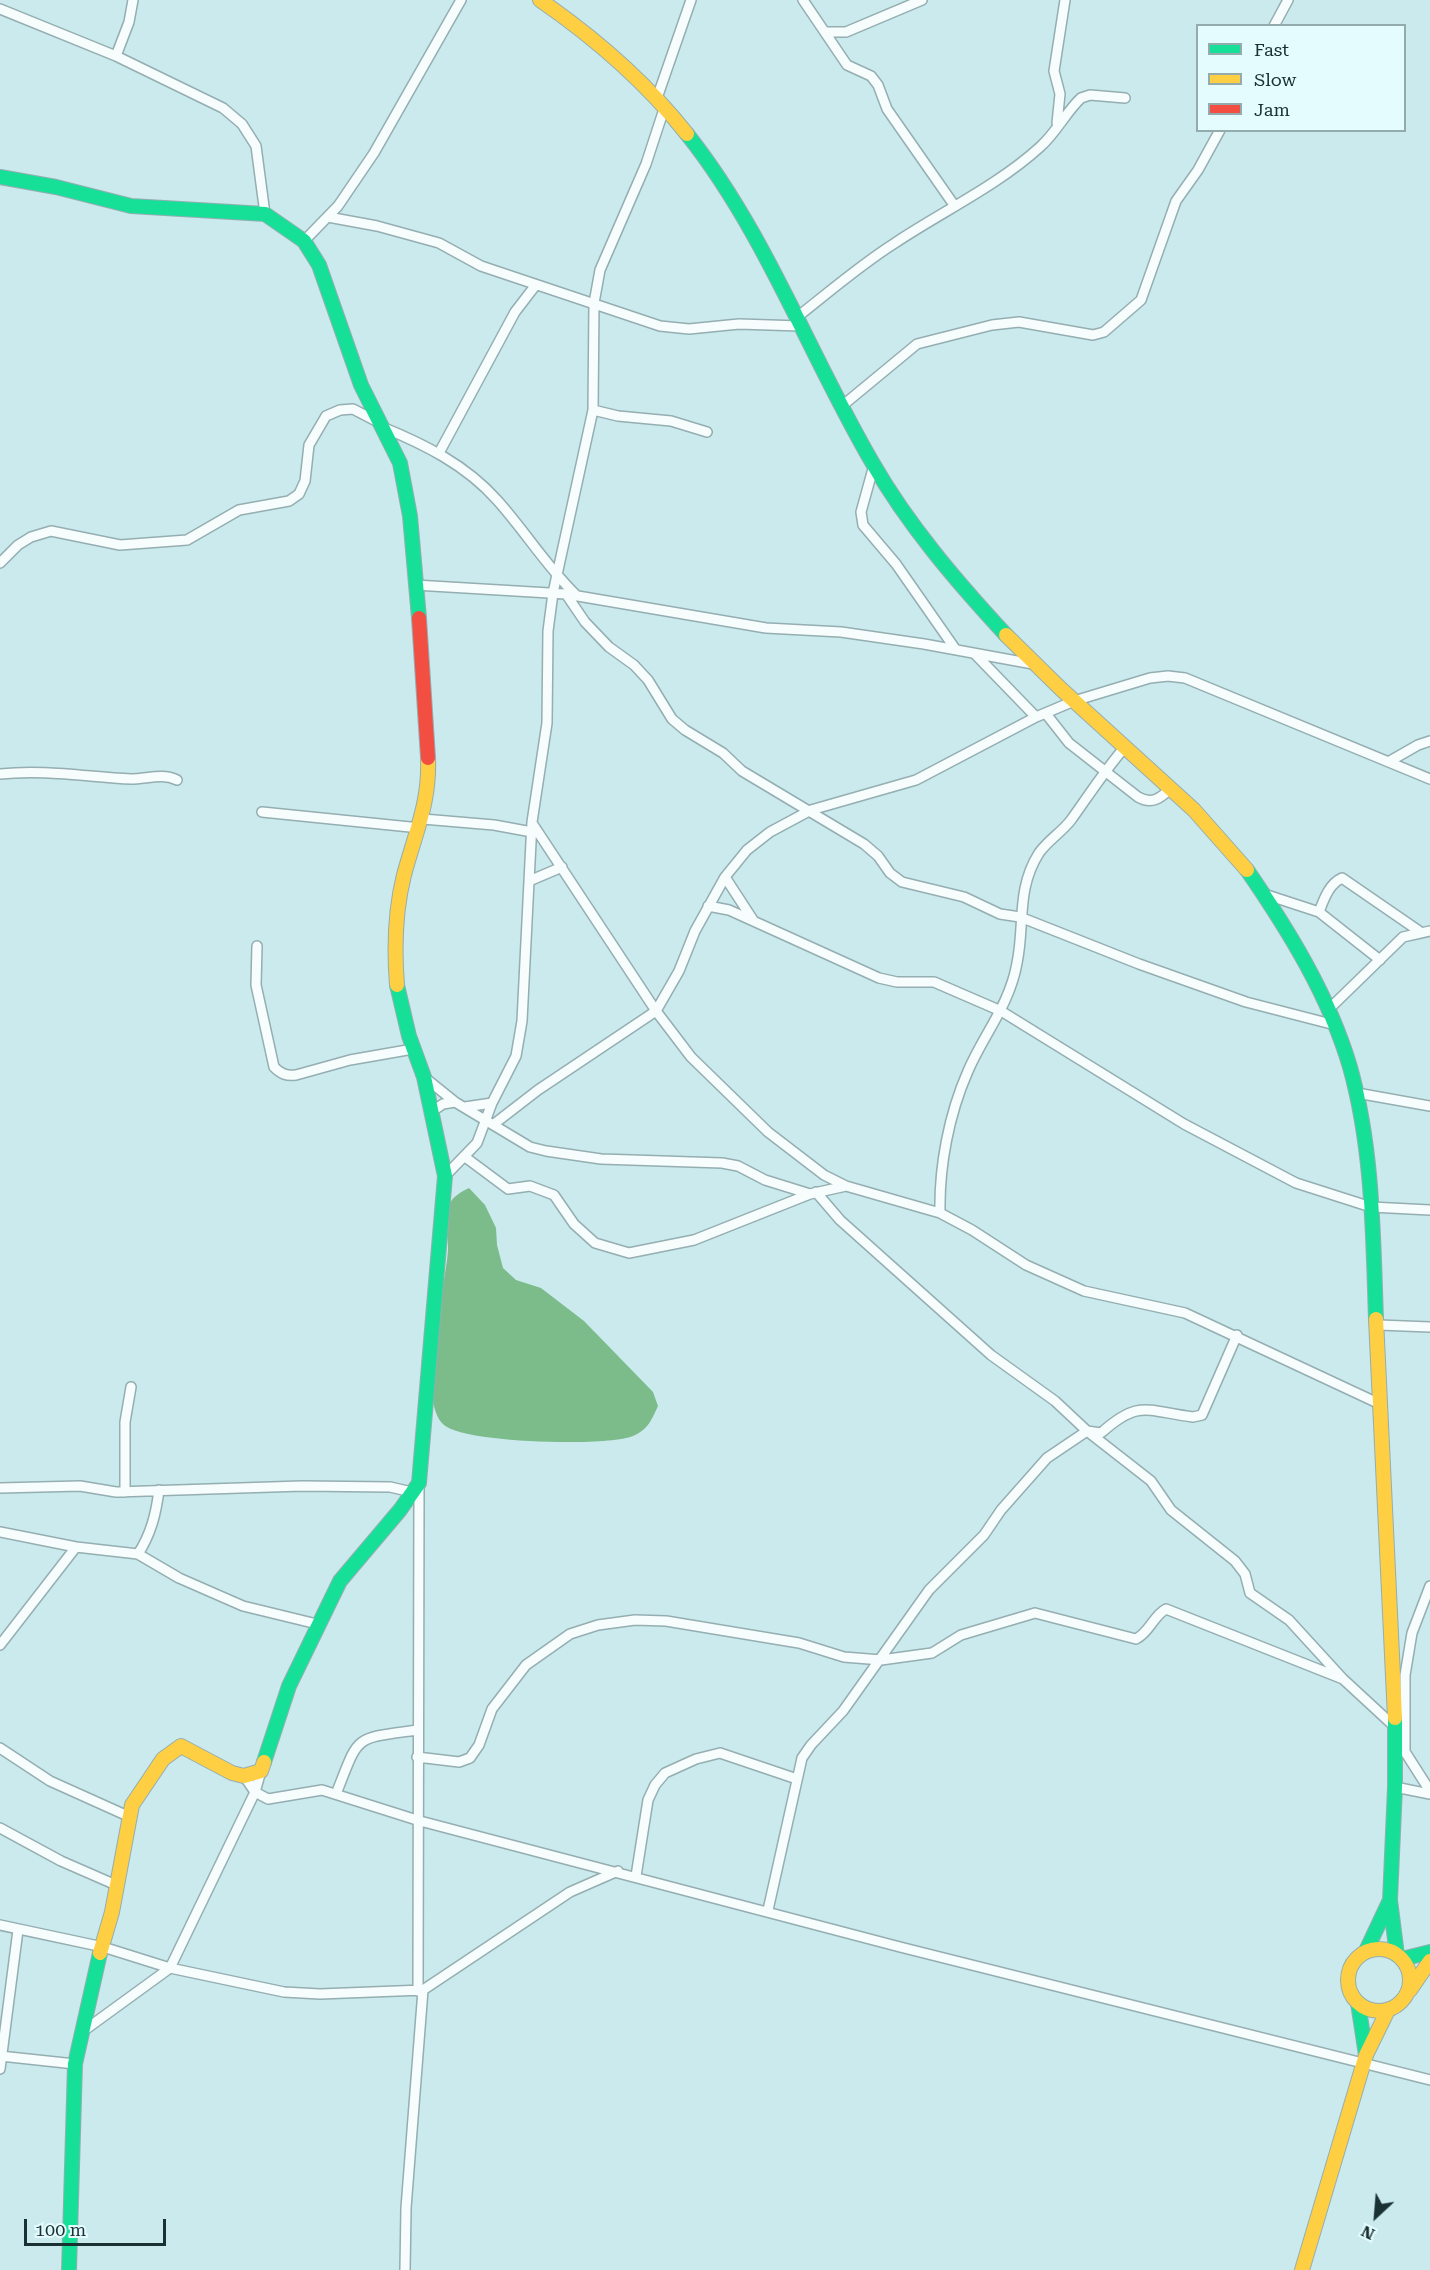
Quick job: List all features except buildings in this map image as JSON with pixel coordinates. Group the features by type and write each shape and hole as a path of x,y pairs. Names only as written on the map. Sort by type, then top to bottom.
{"main road":[{"path":"540,0 612,54 661,102 740,210 874,465 913,521 976,601 1036,665 1171,788 1210,827 1252,876 1299,952 1335,1025 1356,1093 1368,1152 1379,1326 1395,1732 1390,1900 1400,1957 1410,1976 1406,1995"},
{"path":"0,177 56,187 131,206 265,214 304,241 320,266 338,325 379,424 400,463 410,516 427,714 429,777 422,824 404,876 396,924 395,957 398,991 413,1049 424,1077 446,1176 416,1487 400,1510 340,1581 317,1624 289,1686 261,1771 244,1776 232,1773 182,1746 163,1759 137,1797 130,1818 75,2064 69,2270"},
{"path":"1388,2010 1372,2010 1358,2003 1351,1993 1348,1981 1349,1969 1366,1951 1390,1900"},
{"path":"1366,1951 1387,1950 1400,1957 1430,1952"},
{"path":"1302,2270 1364,2060 1388,2010 1406,1995 1430,1960"},
{"path":"1358,2003 1364,2060"}],"street":[{"path":"116,56 129,22 133,0"},
{"path":"304,241 338,206 374,153 461,0"},
{"path":"446,1176 477,1143 489,1122 492,1103 516,1056 522,1021 532,827 547,723 548,631 553,593 567,542 594,410 594,303 600,270 646,164 661,102 691,0"},
{"path":"803,0 847,65 871,75 878,85 887,109 954,205"},
{"path":"825,32 846,32 922,0"},
{"path":"1057,125 1060,94 1054,71 1065,0"},
{"path":"1275,24 1288,0"},
{"path":"0,9 116,56 223,108 242,124 256,146 265,214"},
{"path":"328,217 377,226 439,243 481,266 535,286 660,326 689,329 798,322 891,245 954,205 973,197 1027,158 1042,145 1081,98 1090,95 1125,98"},
{"path":"842,406 916,344 992,325 1019,322 1093,335 1104,332 1141,300 1176,201 1198,170 1219,132"},
{"path":"439,453 515,312 535,286"},
{"path":"0,563 18,545 31,537 51,531 120,545 187,540 239,510 290,501 300,494 305,481 309,445 326,416 340,410 353,410 439,453 472,476 497,500 557,577 577,596"},
{"path":"594,410 618,416 671,421 707,432"},
{"path":"874,465 861,512 863,525 896,564 956,650"},
{"path":"415,585 566,594 766,628 841,632 1036,665"},
{"path":"566,594 585,621 609,647 648,680 672,719 685,730 723,753 761,785 811,810 864,844 878,856 890,873 902,882 945,891 1000,914 1020,917 1139,964 1246,1002 1335,1025"},
{"path":"975,654 1036,717"},
{"path":"489,1122 656,1011 680,971 708,906 725,877 747,850 770,832 811,810 916,780 1036,717 1047,715 1074,701 1150,678 1168,676 1185,678 1430,779"},
{"path":"1047,715 1064,738 1145,801 1161,797 1171,788"},
{"path":"1390,761 1430,741"},
{"path":"940,1213 945,1147 955,1109 968,1071 1001,1011 1018,962 1020,917 1030,872 1039,853 1069,822 1105,770 1125,747"},
{"path":"0,774 61,773 133,779 155,776 177,780"},
{"path":"262,812 422,824 532,827"},
{"path":"532,827 562,867 656,1011 691,1057 768,1132 824,1175 846,1186 940,1213 1026,1264 1084,1291 1185,1313 1237,1335 1382,1405"},
{"path":"529,881 562,867"},
{"path":"725,877 753,920"},
{"path":"1319,912 1335,881 1342,878 1419,932"},
{"path":"1263,893 1319,912 1380,960"},
{"path":"708,906 729,910 753,920 769,930 879,978 897,982 934,982 1001,1011 1184,1124 1296,1183 1371,1207 1430,1210"},
{"path":"1328,1010 1403,937 1430,931"},
{"path":"257,946 256,984 274,1067 279,1072 287,1076 296,1075 350,1060 413,1049"},
{"path":"424,1077 455,1102 530,1147 546,1152 601,1159 722,1163 738,1166 765,1180 813,1193 905,1280 991,1355 1056,1401 1087,1431 1151,1481 1172,1510 1235,1561 1245,1574 1250,1593 1289,1620 1395,1732 1430,1792"},
{"path":"1356,1093 1430,1106"},
{"path":"431,1112 443,1104 455,1102"},
{"path":"465,1107 492,1103"},
{"path":"465,1157 508,1189 530,1186 554,1196 574,1224 595,1243 629,1253 694,1240 813,1193 846,1186"},
{"path":"1379,1326 1430,1327"},
{"path":"768,1910 802,1758 843,1711 928,1590 984,1535 1001,1510 1047,1458 1087,1431 1101,1433 1116,1418 1139,1408 1193,1417 1202,1415 1237,1335"},
{"path":"125,1492 125,1422 131,1387"},
{"path":"0,1488 30,1485 80,1486 125,1492 416,1487 421,1991 406,2208 405,2270"},
{"path":"138,1554 147,1540 156,1515 159,1490"},
{"path":"0,1532 76,1547 138,1554 185,1581 213,1591 243,1606 317,1624"},
{"path":"0,1644 76,1547"},
{"path":"1405,1750 1405,1676 1412,1633 1430,1586"},
{"path":"417,1757 459,1762 470,1758 479,1745 492,1709 526,1665 570,1634 598,1625 635,1620 666,1622 799,1643 844,1657 881,1660 932,1653 961,1635 1035,1613 1137,1638 1143,1635 1159,1612 1166,1609 1343,1679"},
{"path":"336,1794 354,1748 362,1739 417,1730"},
{"path":"0,1748 50,1781 130,1818"},
{"path":"636,1876 648,1800 655,1785 665,1773 696,1759 720,1753 797,1779"},
{"path":"82,2032 170,1968 255,1792 261,1771"},
{"path":"244,1776 255,1792 268,1799 322,1790 420,1821 768,1910 900,1947 1364,2060 1430,2080"},
{"path":"1395,1787 1430,1792"},
{"path":"0,1828 61,1861 116,1885"},
{"path":"0,1924 18,1930 103,1947 170,1968 284,1992 320,1994 421,1991 570,1892 618,1871"},
{"path":"0,2069 18,1930"},
{"path":"1,2056 75,2064"}],"shaded area":[{"path":"469,1188 485,1205 496,1228 497,1245 503,1268 516,1280 541,1288 584,1321 653,1392 658,1406 649,1424 642,1431 633,1436 618,1439 567,1442 478,1436 444,1425 436,1411 432,1392 432,1368 448,1250 446,1216 453,1199"}],"traffic: fast":[{"path":"687,134 740,211 849,421 886,485 934,552 1006,635"},
{"path":"0,177 56,187 131,206 265,214 304,241 319,265 361,385 400,463 410,516 419,618"},
{"path":"1247,870 1293,940 1331,1015 1350,1067 1358,1098 1368,1161 1373,1224 1376,1319"},
{"path":"264,1762 289,1686 340,1581 400,1510 419,1483 445,1176 424,1077 409,1036 397,985"},
{"path":"1395,1718 1395,1787 1390,1900 1397,1955"},
{"path":"1366,1951 1390,1900"},
{"path":"1402,1959 1430,1952"},
{"path":"69,2270 75,2064 100,1953"},
{"path":"1358,2003 1366,2055"}],"traffic: slow":[{"path":"540,0 637,78 687,134"},
{"path":"1006,635 1061,689 1194,810 1247,870"},
{"path":"397,985 397,916 404,875 427,789 428,758"},
{"path":"1376,1319 1395,1718"},
{"path":"100,1953 112,1912 132,1805 163,1759 181,1746 232,1773 244,1776 261,1771 264,1762"},
{"path":"1379,1949 1391,1951 1401,1958 1408,1968 1410,1980 1408,1992 1401,2002 1391,2009 1379,2011 1367,2009 1357,2002 1350,1992 1348,1980 1350,1968 1357,1958 1367,1951 1379,1949"},
{"path":"1410,1990 1430,1961"},
{"path":"1302,2270 1366,2055 1388,2010"}],"traffic: jam":[{"path":"419,618 428,758"}]}
